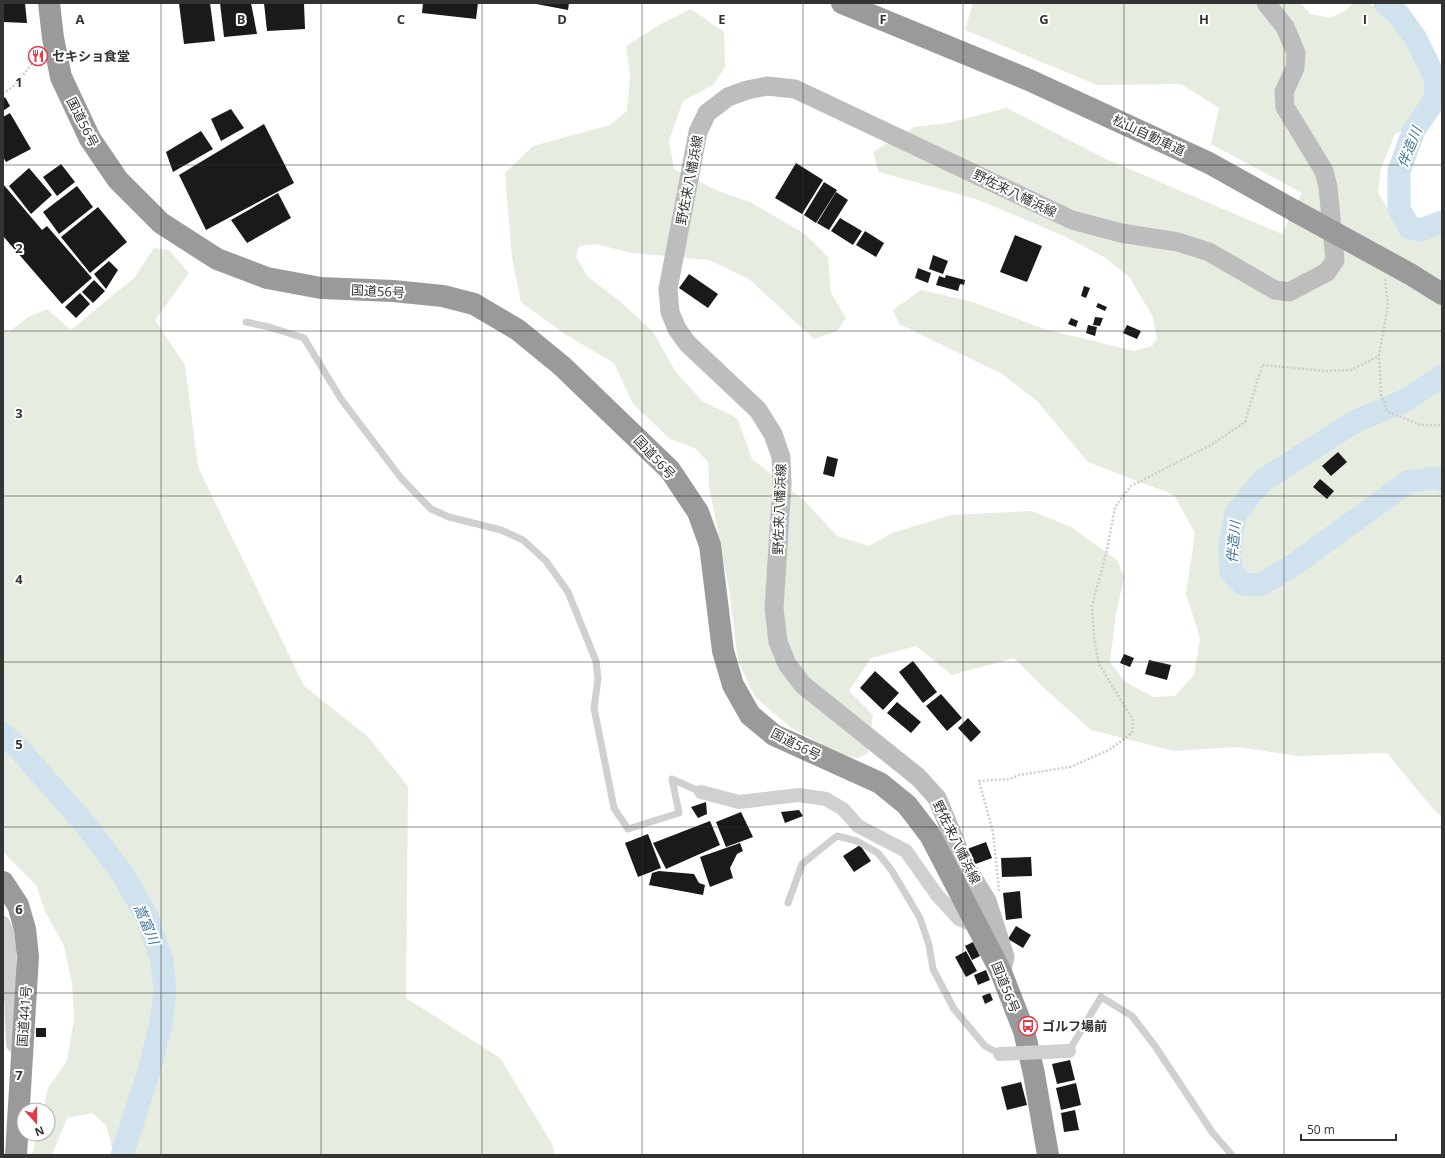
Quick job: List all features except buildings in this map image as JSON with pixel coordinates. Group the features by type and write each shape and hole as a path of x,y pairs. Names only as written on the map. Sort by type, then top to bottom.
{"highway":[{"name":"国道56号","path":"49,3 53,38 61,77 90,139 118,180 160,223 217,259 267,278 321,288 393,291 443,296 474,304 518,330 573,377 670,470 698,512 710,545 723,651 733,685 750,715 774,735 880,783 907,805 930,835 1001,972 1024,1031 1034,1074 1048,1155"},
{"name":"松山自動車道","path":"842,3 1044,86 1209,163 1410,274 1442,294"},
{"name":"国道441号","path":"3,882 18,904 25,928 28,957 16,1155"}],"main road":[{"name":"野佐来八幡浜線","path":"1001,972 1005,957 988,902 965,865 937,798 918,777 803,685 787,664 778,642 774,608 782,484 781,457 773,434 758,410 687,343 677,329 670,312 668,289 698,132 707,113 728,97 747,90 767,86 795,89 1072,220 1121,233 1178,242 1203,250 1275,290 1289,292 1327,272 1335,260 1335,245 1328,187 1324,171 1285,107 1284,92 1295,68 1296,53 1285,26 1266,3"}],"street":[{"path":"701,792 739,802 799,795 826,799 843,809 858,826 906,851 937,895 959,919 978,927"},
{"path":"3,923 7,931 9,948 13,1045 22,1051"},
{"path":"1000,1054 1069,1051"}],"lane":[{"path":"246,322 269,327 304,338 341,399 401,478 431,509 449,517 501,530 523,540 546,561 568,592 596,661 598,679 594,708 614,808 628,829 680,813 672,779 701,792"},
{"path":"788,903 802,864 837,836 857,841 878,853 892,871 920,918 929,945 933,969 954,1009 985,1046 1000,1054"},
{"path":"1069,1051 1101,997 1132,1016 1155,1046 1212,1132 1232,1155"}],"path":[{"path":"3,94 15,85 53,38"},
{"path":"1385,277 1388,305 1379,356 1381,396 1388,412 1421,425 1442,425"},
{"path":"999,892 993,832 979,781 1010,779 1019,775 1070,767 1109,750 1132,733 1133,720 1099,664 1094,638 1092,606 1107,550 1115,507 1131,486 1212,445 1245,422 1262,365 1327,371 1351,370 1379,356"}],"shaded area":[{"path":"973,3 1301,3 1310,14 1330,18 1346,10 1354,3 1369,3 1398,23 1426,68 1439,94 1441,106 1429,121 1395,134 1381,168 1378,193 1393,217 1425,218 1442,213 1442,817 1433,809 1387,753 1298,756 1239,747 1174,751 1091,730 1042,686 1014,658 952,675 916,646 871,658 849,691 873,715 868,753 858,758 837,753 790,727 755,697 738,661 730,595 709,485 708,462 695,448 670,439 633,404 614,363 565,334 521,302 512,257 505,173 533,146 610,125 627,111 630,75 626,46 661,24 691,9 724,32 725,67 713,85 683,101 669,141 674,169 718,191 750,202 805,234 828,257 831,293 846,318 837,331 814,339 749,279 709,260 631,253 596,244 579,246 576,257 588,277 622,303 653,332 675,371 702,401 737,418 752,459 805,501 837,536 869,546 892,533 951,515 1031,511 1071,527 1117,560 1124,577 1116,614 1110,662 1125,682 1154,697 1175,696 1194,675 1200,638 1186,594 1195,533 1174,495 1088,462 1037,401 1002,374 899,324 893,310 921,290 973,302 1044,329 1134,351 1152,346 1157,339 1153,317 1130,278 1106,258 1064,236 976,199 879,172 873,152 914,127 948,123 1007,108 1108,160 1282,234 1302,193 1211,144 1219,108 1181,84 1097,85 965,30"},
{"path":"154,248 169,250 189,273 155,320 185,365 198,467 304,686 368,737 408,786 406,998 500,1058 552,1144 555,1155 114,1155 106,1125 92,1113 67,1118 52,1155 32,1155 35,1142 56,1142 56,1102 45,1102 48,1088 67,1061 74,1019 72,983 64,946 46,913 36,885 3,852 3,330 9,332 28,317 47,309 71,330 134,278"}],"waterway":[{"name":"伴造川","path":"1385,3 1399,15 1416,39 1435,78 1436,98 1414,130 1399,171 1399,209 1410,228 1421,230 1442,222"},
{"name":"伴造川","path":"1442,376 1406,400 1354,422 1262,481 1236,513 1230,543 1231,572 1243,584 1260,585 1295,564 1408,482 1434,478 1442,480"},
{"name":"嵩富川","path":"3,734 20,750 84,823 122,873 147,917 162,961 165,991 161,1024 149,1071 122,1155"}],"place":[{"name":"セキショ食堂","path":"38,56"},
{"name":"ゴルフ場前","path":"1028,1026"}]}
